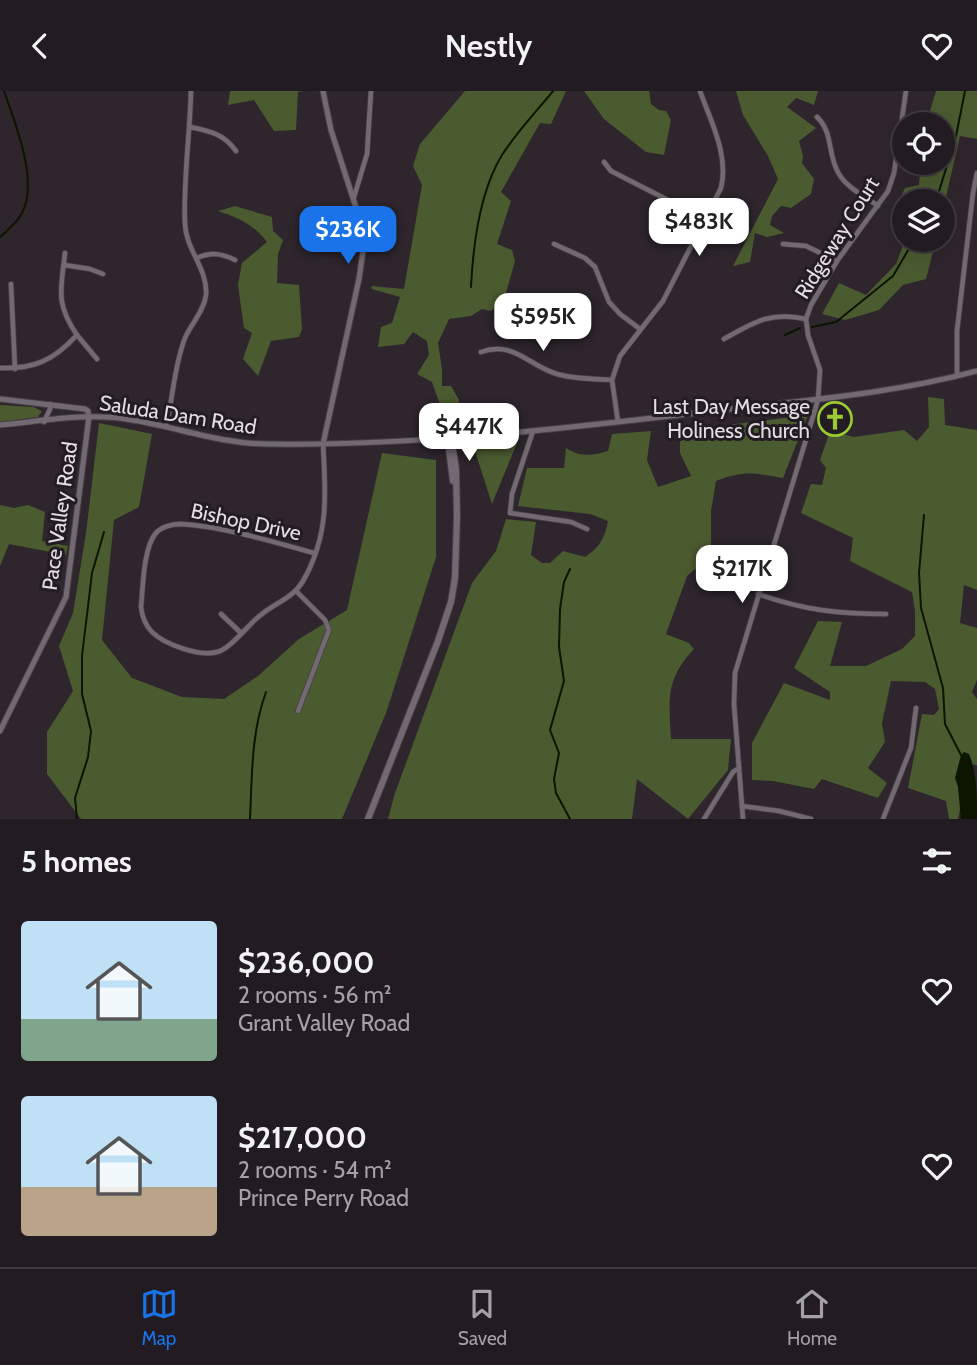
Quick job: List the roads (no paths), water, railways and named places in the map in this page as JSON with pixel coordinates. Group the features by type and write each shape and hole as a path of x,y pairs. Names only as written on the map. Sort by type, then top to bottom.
{"main road":[{"path":"368,819 451,602 457,552 456,493 449,449 451,437"}],"street":[{"path":"166,427 179,356 185,337 205,299 204,279 190,247 185,224 191,91"},
{"path":"323,91 331,129 354,197 363,234 364,251 323,444"},
{"path":"354,197 367,154 371,91"},
{"path":"618,422 612,380 621,356 663,301 721,188 725,173 723,155 699,91"},
{"name":"Ridgeway Court","path":"743,819 734,704 735,673 818,400 820,370 808,335 806,319 811,305 837,261 888,191 894,173 906,91"},
{"path":"817,117 825,125 839,175 878,206"},
{"path":"190,127 227,139 236,151"},
{"path":"604,162 611,171 705,219"},
{"path":"957,376 957,331 977,173"},
{"path":"555,244 585,258 595,267 609,302 640,329"},
{"path":"783,244 806,246 837,261"},
{"path":"65,253 61,283 62,312 97,359"},
{"path":"197,258 208,253 218,253 235,260"},
{"path":"64,265 103,274"},
{"path":"10,284 15,369"},
{"path":"724,339 775,316 788,315 806,319"},
{"path":"0,367 15,369 41,363 77,335"},
{"path":"481,352 494,348 503,349 553,373 612,380"},
{"name":"Saluda Dam Road","path":"0,425 114,417 244,444 323,444 451,437 533,431 818,400 890,390 977,371"},
{"path":"0,399 85,409 89,417"},
{"path":"44,422 50,404"},
{"name":"Pace Valley Road","path":"0,731 66,597 89,417"},
{"path":"533,431 512,494 510,513 571,522 587,529"},
{"name":"Bishop Drive","path":"314,553 179,524 168,526 156,533 147,551 141,607 146,624 152,632 170,643 208,653 221,651 261,614 296,591 305,577 324,529 323,444"},
{"path":"296,591 325,620 330,630 298,711"},
{"path":"758,594 830,613 886,614"},
{"path":"221,614 241,633"},
{"path":"883,819 911,748 916,708"},
{"path":"704,819 733,772 739,768"},
{"path":"741,806 811,819"}],"waterway":[{"path":"0,237 22,213 27,200 28,185 24,152 4,91"},
{"path":"471,287 479,219 494,169 513,139 553,91"},
{"path":"940,189 956,136 965,91"},
{"path":"812,327 836,322 893,276 907,252"},
{"path":"785,335 800,328"},
{"path":"924,515 919,573 921,608 943,688 945,724 961,755"},
{"path":"77,819 75,798 88,757 91,731 82,694 82,656 92,573 104,532"},
{"path":"570,569 564,582 560,609 559,647 564,681 550,730 559,753 554,779 556,793 570,819"},
{"path":"250,819 257,723 266,692"}],"place":[{"name":"Last Day Message Holiness Church","path":"835,419"}]}
